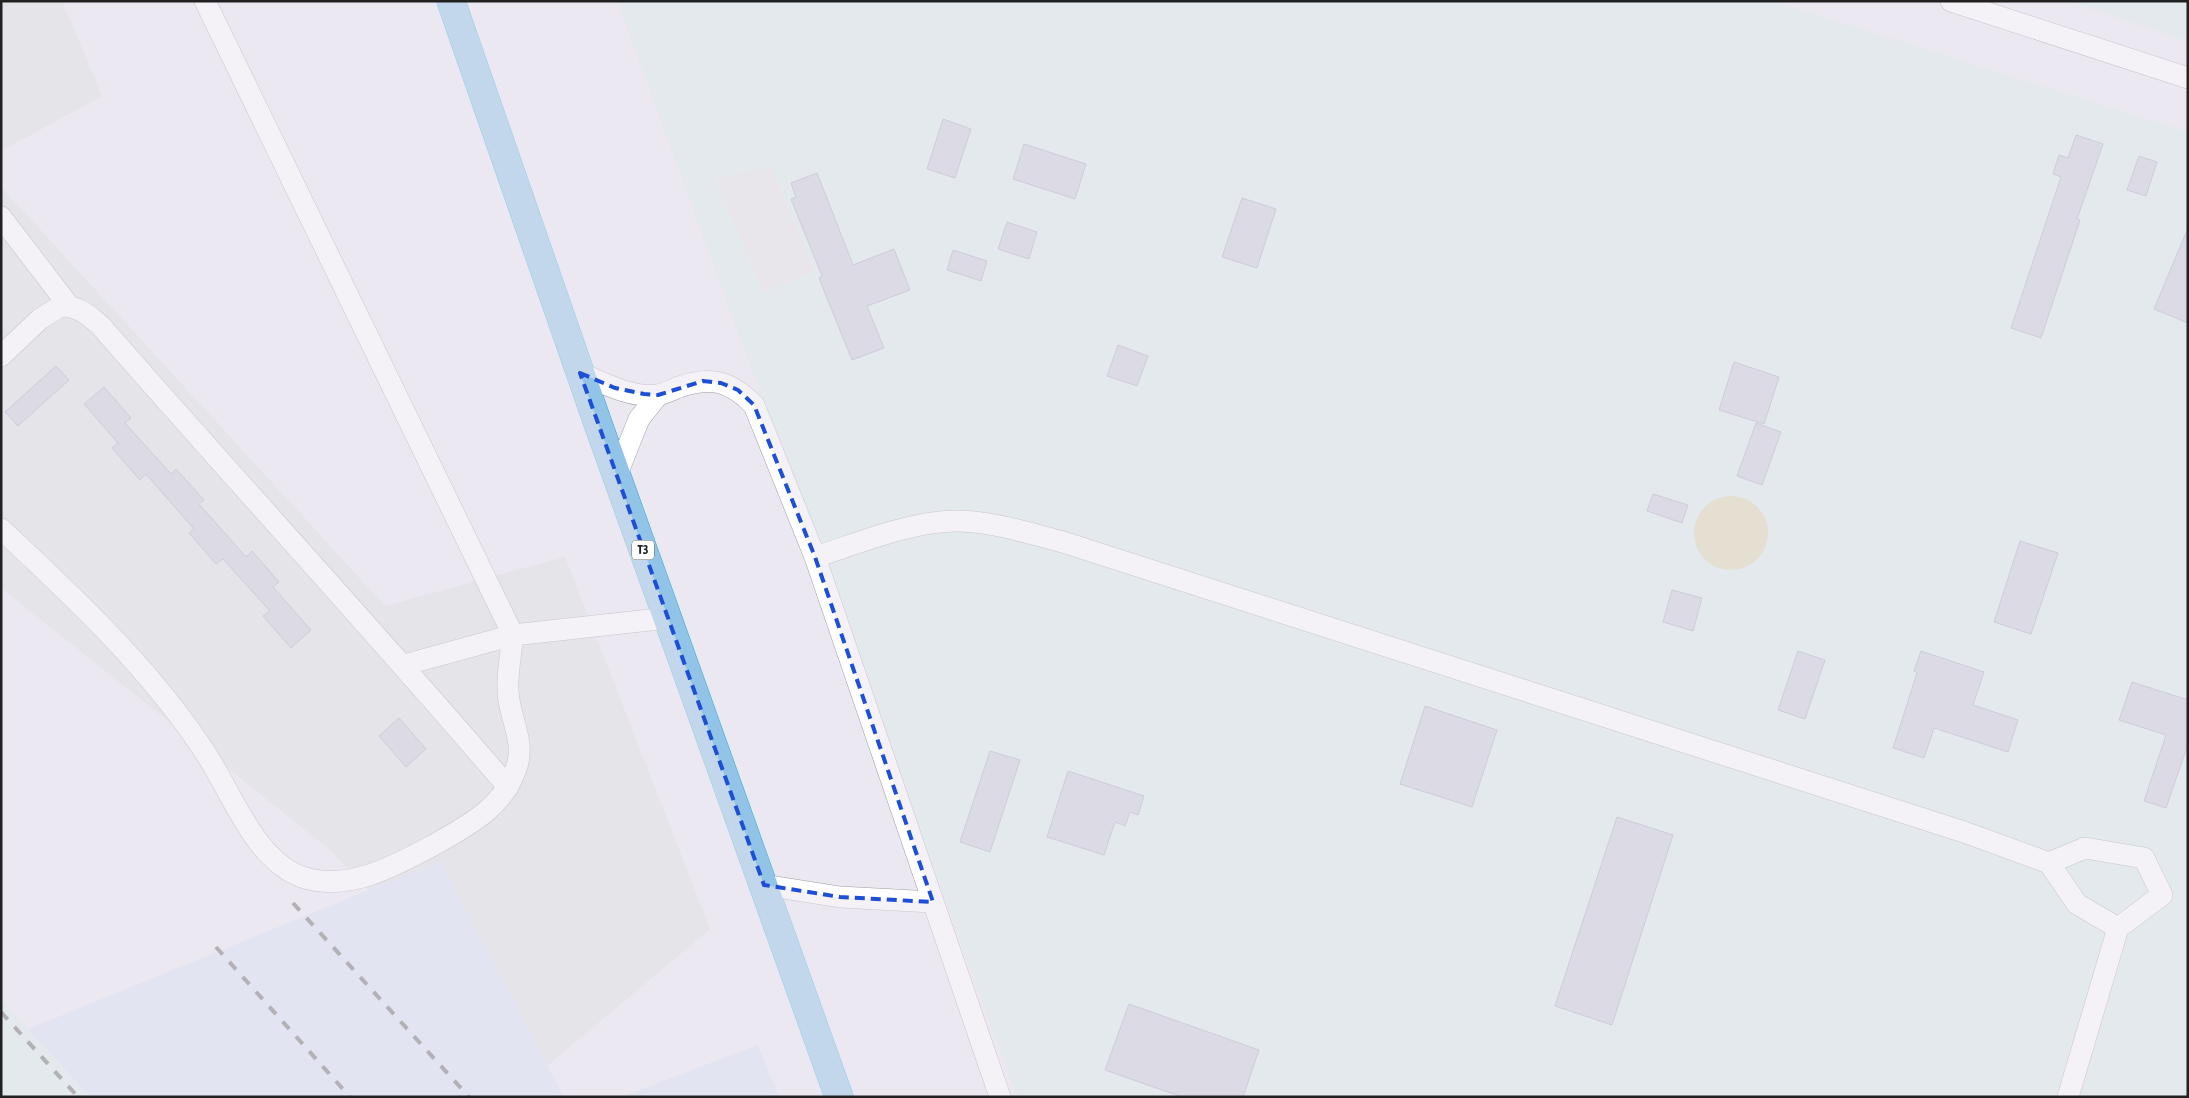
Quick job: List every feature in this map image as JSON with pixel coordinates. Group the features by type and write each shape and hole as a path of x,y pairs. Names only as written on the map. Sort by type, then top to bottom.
{"highway":[{"name":"T3","path":"451,1 580,373 839,1097"}],"street":[{"path":"1,529 84,610 158,688 178,712 208,758 259,844 289,870 302,876 332,882 378,872 412,856 484,815 499,800 508,787 517,765 520,746 509,705 508,689 513,635 205,1"},
{"path":"1951,1 2188,78"},
{"path":"1,217 68,306"},
{"path":"1,356 50,311 60,306 68,306 87,314 100,326 245,490 404,665 508,787"},
{"path":"580,373 615,388 658,395 703,381 721,383 738,390 754,405 815,557 1000,1097"},
{"path":"617,474 639,419 658,395"},
{"path":"815,557 926,524 955,521 1019,530 1964,832 2049,862 2077,904 2118,928"},
{"path":"404,665 513,635 668,618"},
{"path":"2049,862 2085,848 2144,858 2162,894 2118,928 2068,1097"},
{"path":"764,886 831,896 933,902"}],"highlighted area":[{"path":"580,373 615,388 658,395 703,381 721,383 738,390 754,405 815,557 933,902 840,897 764,885"}],"shaded area":[{"path":"1,1 62,1 102,96 1,151"},
{"path":"617,1 1773,1 2188,132 2188,1097 1017,1097"},
{"path":"2067,1 2188,1 2188,41"},
{"path":"771,167 814,271 764,293 715,179"},
{"path":"1,187 385,606 565,557 710,929 541,1071 328,848 1,588"},
{"path":"1731,496 1745,499 1757,507 1765,519 1768,533 1765,547 1757,559 1745,567 1731,570 1717,567 1705,559 1697,547 1694,533 1697,519 1705,507 1717,499"},
{"path":"440,861 564,1097 90,1097 28,1029"},
{"path":"1,999 28,1029 90,1097 1,1097"},
{"path":"758,1045 779,1097 621,1097"}],"building":[{"path":"943,119 971,129 955,178 927,169"},
{"path":"2076,135 2103,144 2077,219 2080,220 2041,338 2011,328 2061,177 2053,174 2059,155 2068,158"},
{"path":"1024,144 1086,164 1075,199 1013,179"},
{"path":"2139,156 2157,162 2146,196 2127,190"},
{"path":"817,173 853,265 894,249 910,290 867,306 884,348 852,360 819,278 822,276 791,199 796,197 791,183"},
{"path":"1242,198 1276,209 1257,268 1222,257"},
{"path":"1007,222 1037,232 1029,259 998,249"},
{"path":"2188,228 2188,323 2154,309"},
{"path":"953,250 987,261 981,281 947,270"},
{"path":"1118,345 1148,356 1137,386 1107,376"},
{"path":"1734,362 1779,377 1764,424 1719,410"},
{"path":"56,366 69,380 18,426 5,412"},
{"path":"104,387 131,418 125,423 171,474 176,469 204,500 199,504 246,557 252,551 279,582 273,587 311,630 291,648 263,616 270,611 223,559 216,564 189,533 194,529 146,474 140,480 112,448 118,443 84,404"},
{"path":"1756,423 1781,432 1762,485 1737,476"},
{"path":"1653,494 1688,505 1682,523 1647,511"},
{"path":"2020,541 2058,553 2031,634 1994,622"},
{"path":"1672,590 1702,598 1693,631 1663,622"},
{"path":"1798,651 1825,660 1805,719 1778,710"},
{"path":"1921,651 1984,672 1973,705 2018,720 2008,752 1934,728 1924,758 1893,748 1917,673 1914,671"},
{"path":"2132,682 2188,700 2188,744 2166,808 2144,801 2166,735 2119,720"},
{"path":"1425,706 1497,730 1472,807 1400,784"},
{"path":"399,718 426,749 406,767 379,736"},
{"path":"990,751 1020,760 990,852 960,842"},
{"path":"1068,771 1144,796 1138,815 1130,812 1125,826 1115,822 1104,855 1047,837"},
{"path":"1617,817 1673,835 1612,1025 1555,1006"},
{"path":"1129,1004 1259,1050 1243,1097 1182,1097 1105,1070"}],"railway":[{"path":"293,903 469,1097"},
{"path":"216,947 350,1097"},
{"path":"1,1012 78,1097"}]}
